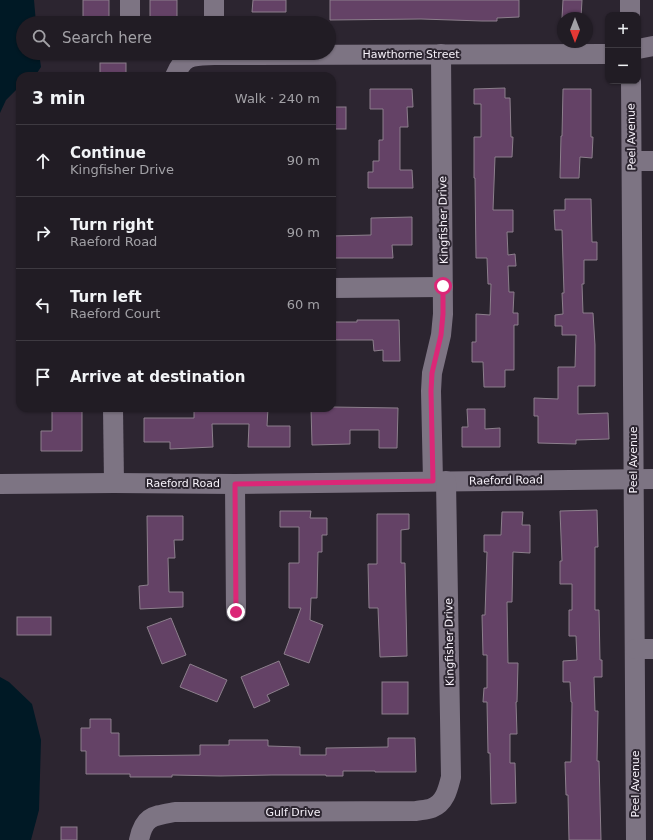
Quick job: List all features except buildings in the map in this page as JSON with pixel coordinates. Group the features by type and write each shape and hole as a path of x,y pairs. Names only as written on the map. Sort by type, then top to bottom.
{"street":[{"path":"130,0 130,16"},
{"path":"214,0 214,16"},
{"path":"630,0 630,12"},
{"path":"641,48 653,46"},
{"name":"Hawthorne Street","path":"336,54 605,54"},
{"name":"Kingfisher Drive","path":"441,54 443,314 441,335 432,373 431,391 439,481 451,777 448,790 441,802"},
{"path":"177,72 183,60"},
{"name":"Peel Avenue","path":"631,84 634,479 644,649 641,827"},
{"path":"632,161 653,161"},
{"path":"336,288 443,286"},
{"path":"113,412 114,483"},
{"name":"Raeford Road","path":"0,484 235,484 653,479"},
{"path":"235,484 236,612"},
{"name":"Gulf Drive","path":"142,831 157,816 175,812 416,811 432,808 441,802"}],"water":[{"path":"0,0 34,0 35,16 16,16 16,60 40,60 41,67 38,72 16,72 16,90 6,100 0,113"},
{"path":"0,677 9,682 32,704 41,740 39,810 31,840 0,840"}],"route":[{"path":"236,612 235,484 433,481 431,391 432,373 441,335 443,286"}]}
